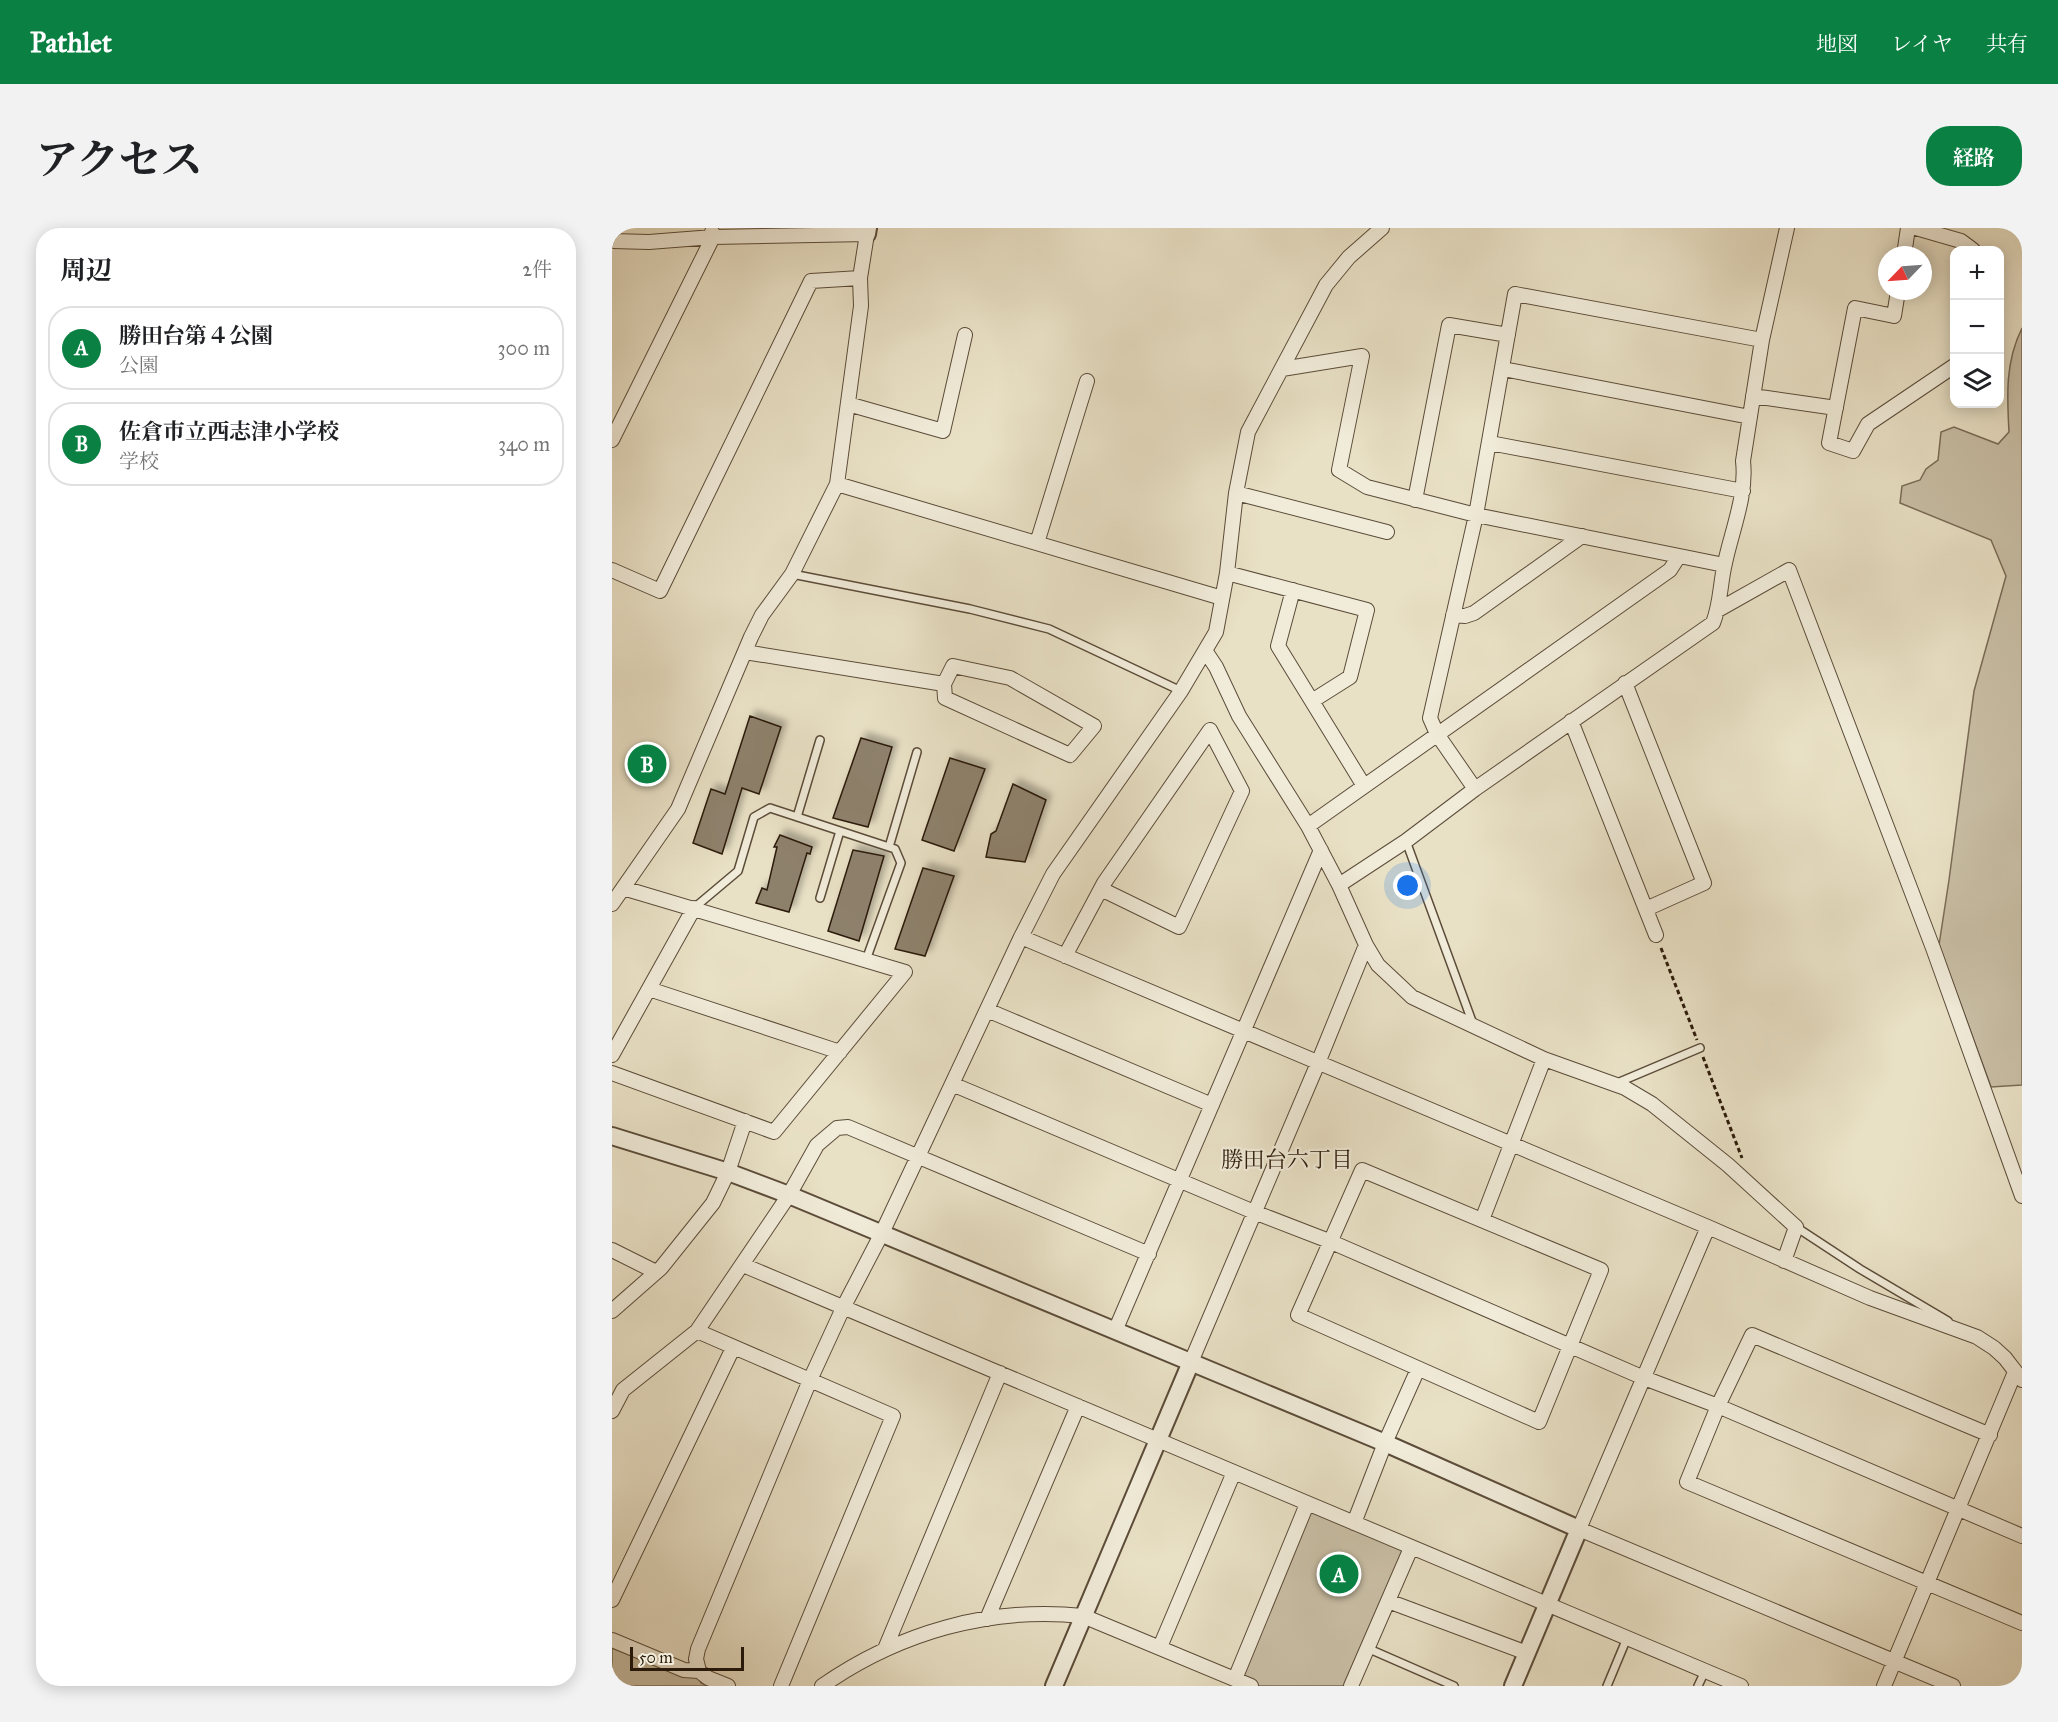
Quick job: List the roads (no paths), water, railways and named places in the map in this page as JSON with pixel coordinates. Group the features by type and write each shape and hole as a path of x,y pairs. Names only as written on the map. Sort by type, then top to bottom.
{"street":[{"path":"699,1671 696,1659 698,1649 810,1380 1021,937 1053,874 1181,691 1216,632 1227,573 1236,493 1248,432 1326,285 1349,257 1382,228"},
{"path":"1339,885 1406,841 1475,789 1713,623 1718,610 1724,565 1743,491 1745,477 1743,461 1762,340 1787,228"},
{"path":"1905,246 1908,228"},
{"path":"1916,228 1961,241 1968,246"},
{"path":"612,241 649,242 712,232 868,231 860,278 861,306 837,484 792,574 762,615 678,809 612,904"},
{"path":"612,440 712,232"},
{"path":"612,570 660,591 811,281 860,278"},
{"path":"1475,789 1437,734 1430,718 1476,515 1515,294 1762,340"},
{"path":"1897,300 1894,316 1855,308 1829,443 1853,451 1868,424 1950,369"},
{"path":"1415,500 1449,325 1508,335"},
{"path":"848,404 943,431 965,335"},
{"path":"1282,369 1362,357 1339,470 1367,487 1476,515 1724,565"},
{"path":"1503,369 1750,417"},
{"path":"1037,543 1087,381"},
{"path":"1753,396 1836,408"},
{"path":"1490,443 1743,491"},
{"path":"837,484 1222,598"},
{"path":"1236,493 1387,532"},
{"path":"1453,615 1465,616 1474,613 1582,536"},
{"path":"1308,826 1670,570 1679,556"},
{"path":"1718,610 1789,570 1933,948 2022,1196"},
{"path":"1227,573 1367,610 1350,677 1312,700"},
{"path":"1293,590 1278,646 1364,786"},
{"path":"745,652 944,684"},
{"path":"1206,652 1216,667 1239,716 1322,850 1366,945 1378,965 1412,997 1544,1059 1625,1088 1652,1104 1728,1165 1796,1227 1784,1261"},
{"path":"953,666 1010,678 1094,726 1070,755 945,698 944,684 953,666"},
{"path":"1625,683 1704,883 1646,909"},
{"path":"1571,721 1656,935"},
{"path":"1065,956 1104,883 1210,730 1242,791 1179,927 1101,889"},
{"path":"1115,1331 1322,850"},
{"path":"612,1073 774,1132 905,972 623,888"},
{"path":"612,1054 694,908"},
{"path":"1021,937 1708,1227 1870,1298 1977,1337 1994,1348 2019,1376 1957,1510 1884,1686"},
{"path":"1054,1686 1366,945"},
{"path":"649,989 840,1052"},
{"path":"987,1010 1212,1105"},
{"path":"1482,1220 1544,1059"},
{"path":"952,1084 2022,1536"},
{"path":"612,1311 661,1268 713,1203 728,1172 745,1121"},
{"path":"612,1411 622,1390 697,1331 789,1195 817,1145 837,1128 848,1127 1149,1254"},
{"path":"612,1136 728,1172 882,1233 1385,1443 1579,1529 1953,1686"},
{"path":"1362,1170 1482,1220 1601,1270 1539,1422 1298,1315 1362,1170"},
{"path":"1513,1686 1708,1227"},
{"path":"612,1250 656,1272"},
{"path":"743,1265 1741,1686"},
{"path":"697,1331 893,1416 781,1686"},
{"path":"1990,1435 1752,1335 1718,1406 1687,1482 2022,1623"},
{"path":"612,1600 733,1348"},
{"path":"1354,1522 1385,1443 1418,1369"},
{"path":"885,1649 1000,1373"},
{"path":"987,1619 1078,1406"},
{"path":"1160,1647 1234,1472"},
{"path":"1235,1679 1307,1504"},
{"path":"1351,1686 1411,1548"},
{"path":"1388,1601 1527,1653"},
{"path":"822,1686 885,1649 937,1629 960,1623 1038,1613 1083,1616 1251,1686"},
{"path":"612,1640 684,1670 699,1671 708,1678 728,1686"}],"lane":[{"path":"792,574 970,609 1049,629 1181,691"},
{"path":"797,817 820,741"},
{"path":"889,847 917,752"},
{"path":"694,908 738,871 754,817 770,808 895,849 901,863 866,960"},
{"path":"820,898 840,831"},
{"path":"1406,841 1474,1026"},
{"path":"1614,1084 1700,1048"},
{"path":"1796,1227 1860,1269 1977,1337"},
{"path":"1607,1686 1627,1638"},
{"path":"1367,1648 1454,1686"},
{"path":"1698,1686 1705,1671"}],"place":[{"name":"佐倉市立西志津小学校","path":"647,764"},
{"name":"勝田台第４公園","path":"1339,1574"}],"district":[{"name":"勝田台六丁目","path":"1287,1159"}]}
